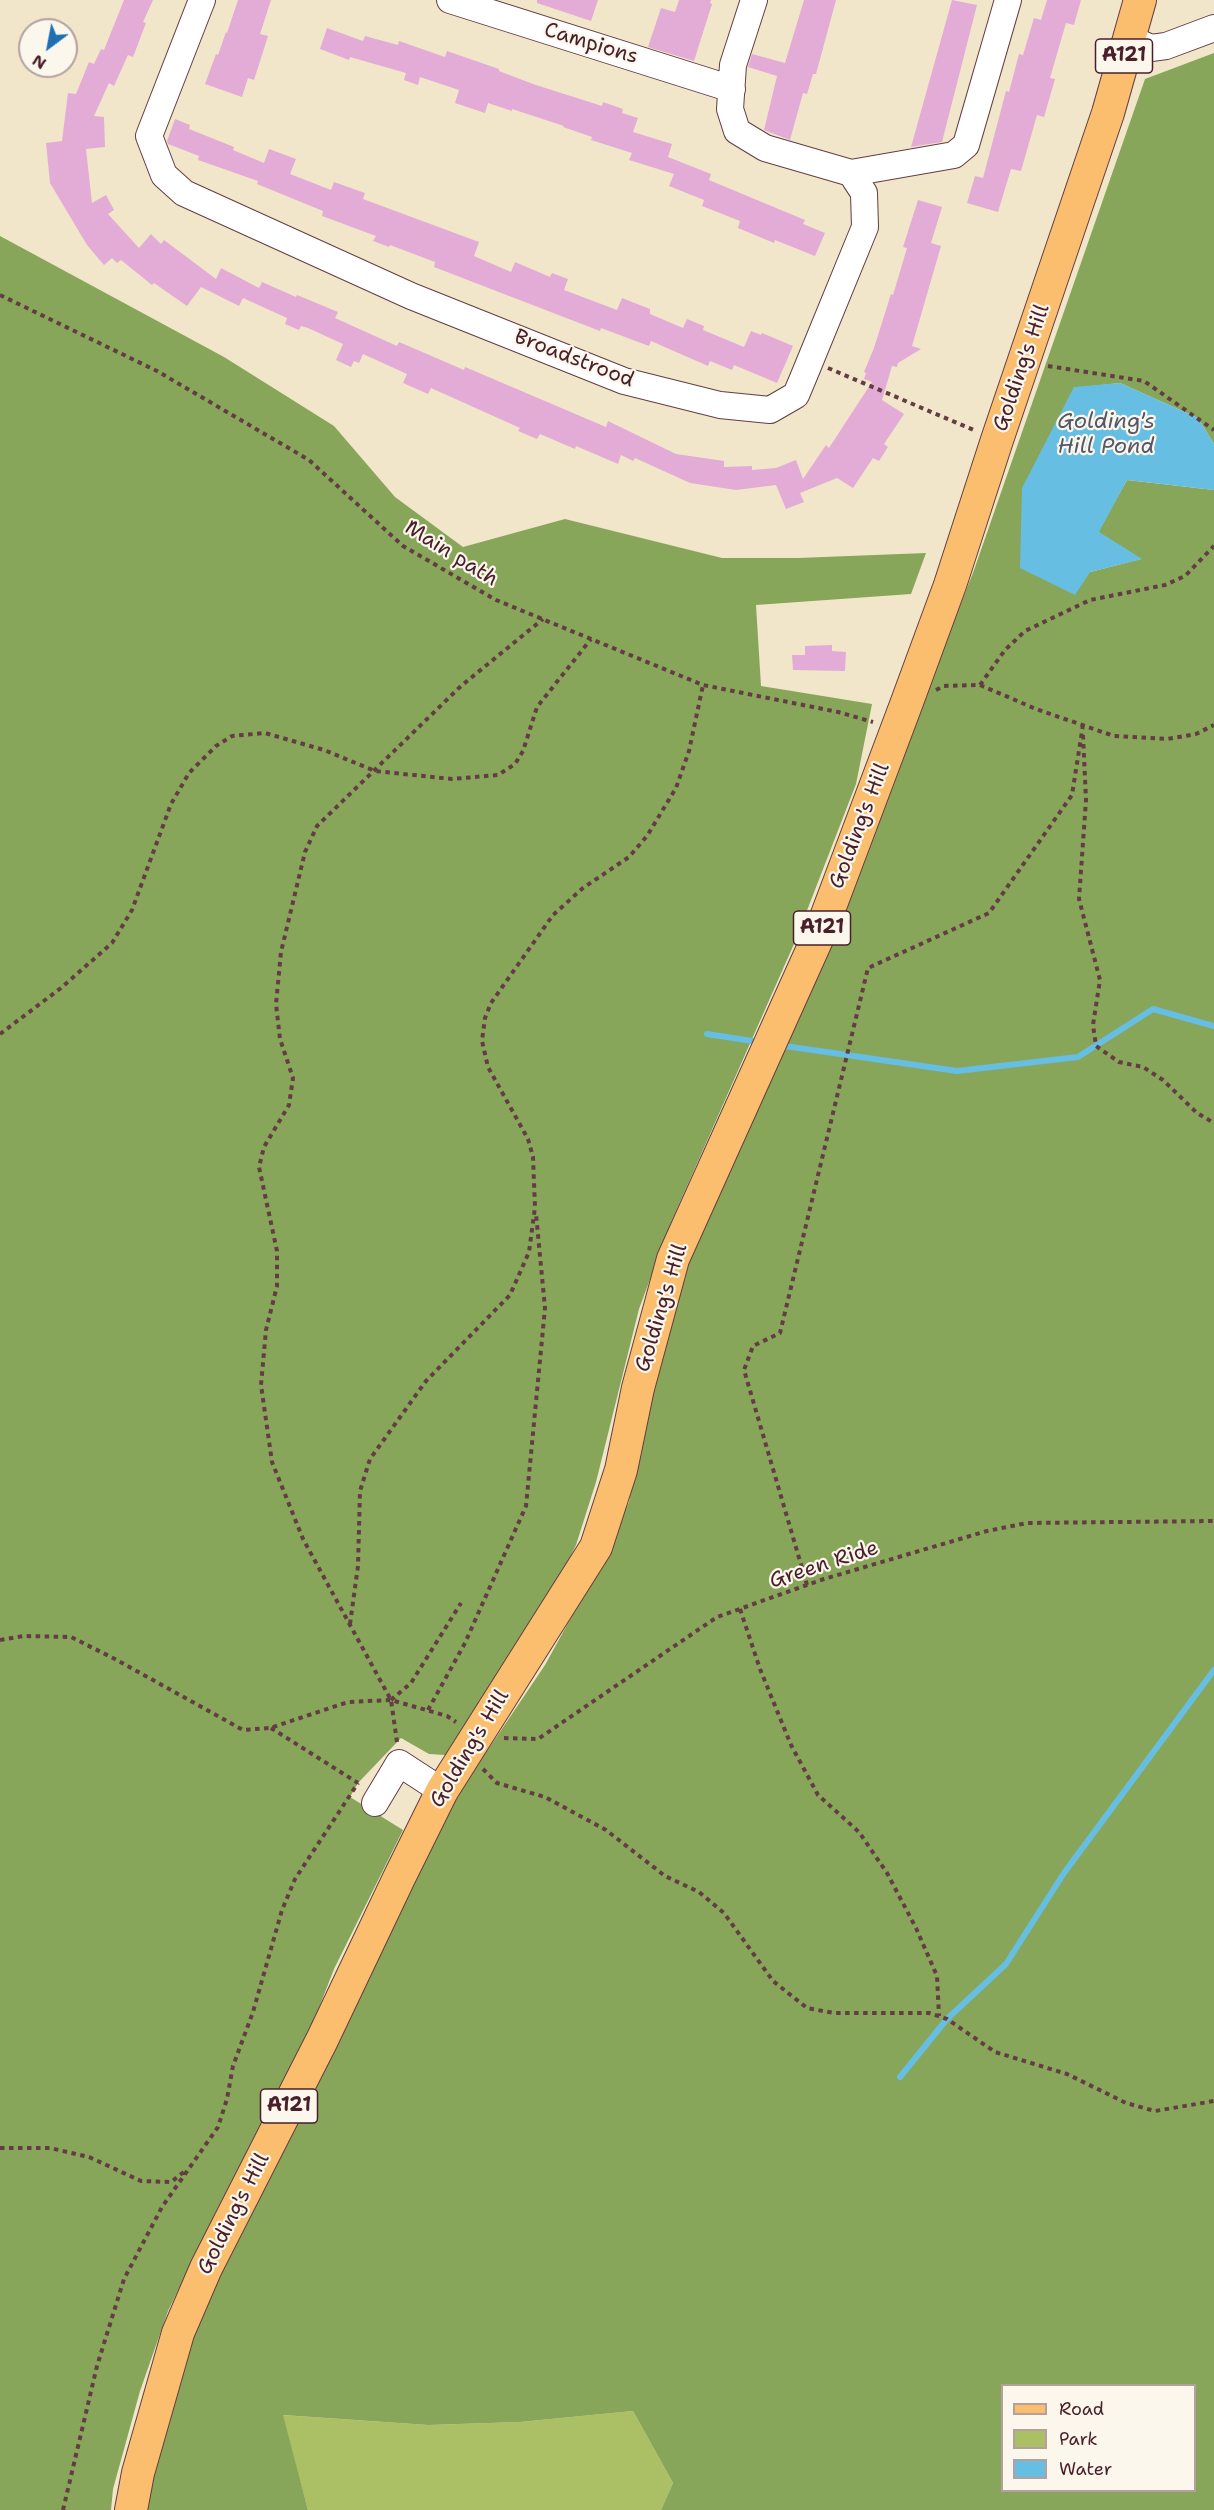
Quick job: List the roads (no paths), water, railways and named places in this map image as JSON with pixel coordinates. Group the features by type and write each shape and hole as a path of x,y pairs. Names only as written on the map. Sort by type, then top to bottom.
{"main road":[{"name":"Golding's Hill","path":"131,2510 138,2473 182,2322 206,2268 322,2040 442,1791 478,1751 596,1547 621,1470 638,1388 673,1259 822,928 902,716 950,585 1108,113 1140,0"}],"street":[{"name":"Broadstrood","path":"202,0 148,136 164,176 184,193 411,296 624,381 720,405 770,410 796,395 865,227 864,193 851,173"},
{"name":"Campions","path":"450,0 732,89"},
{"path":"754,0 733,65 730,109 737,131 765,148 851,173 954,155 966,145 1008,0"},
{"path":"1129,38 1151,48 1166,46 1214,28"},
{"path":"371,1794 399,1763 442,1791"}],"water":[{"name":"Golding's Hill Pond","path":"1120,383 1198,418 1214,444 1214,490 1127,480 1099,532 1142,559 1090,572 1075,595 1020,568 1022,488 1074,387"}],"waterway":[{"path":"778,1045 957,1071 1078,1057 1153,1009 1214,1026"},
{"path":"707,1034 759,1042"},
{"path":"900,2077 947,2019 1006,1964 1064,1873 1214,1670"}]}
